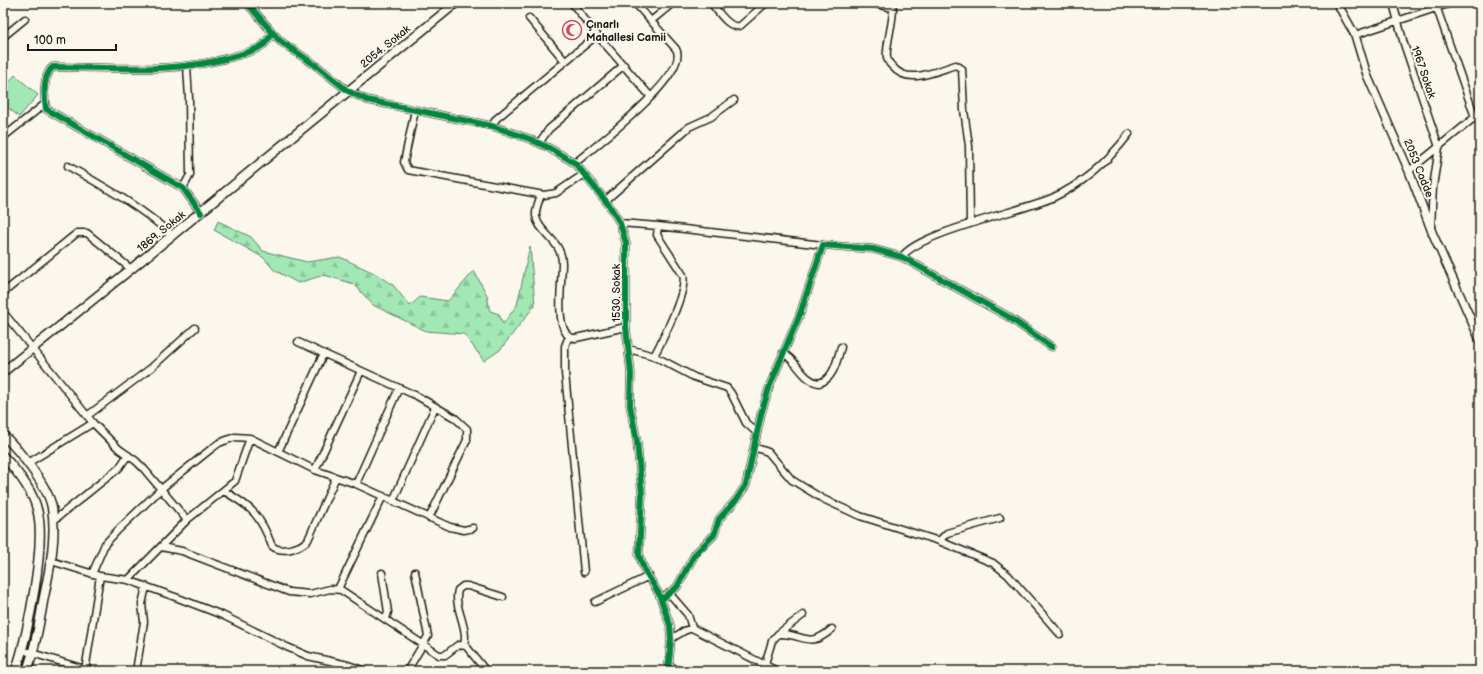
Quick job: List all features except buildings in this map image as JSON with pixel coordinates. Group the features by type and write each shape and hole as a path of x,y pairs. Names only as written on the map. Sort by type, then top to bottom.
{"main road":[{"name":"2054. Sokak","path":"348,91 456,3"},
{"name":"1869. Sokak","path":"3,372 33,350 173,236 348,91"},
{"name":"1869. Sokak","path":"3,376 24,356"},
{"path":"3,435 28,463 46,490 52,507 53,521 51,561 33,653 27,671"},
{"path":"3,456 26,484 38,509 39,549 32,602 16,671"}],"street":[{"name":"1530. Sokak","path":"247,3 280,42 318,66 348,91 367,100 492,126 539,143 575,164 606,200 620,223 626,243 626,327 631,374 630,405 637,442 642,494 639,555 661,600 670,625 672,639 668,668"},
{"path":"572,3 596,35 651,97"},
{"path":"575,164 651,97 667,80 679,57 676,50 635,3"},
{"path":"651,21 673,3"},
{"path":"712,3 731,25 735,27 740,26 766,3"},
{"path":"872,3 893,8 887,54 890,64 898,72 912,76 956,65 962,69 970,160 970,224"},
{"name":"2053 Cadde","path":"1337,3 1355,35 1368,75 1409,171 1432,232 1480,340"},
{"name":"1967 Sokak","path":"1393,3 1439,147"},
{"path":"1355,35 1398,21 1436,5 1451,3"},
{"path":"1409,171 1477,115 1436,5"},
{"path":"529,18 564,60"},
{"path":"3,37 25,19"},
{"path":"201,212 183,188 46,109 44,94 48,71 53,67 113,69 187,67 208,64 246,53 264,45 273,33"},
{"path":"492,126 496,119 564,60 596,35"},
{"path":"539,143 549,129 624,65"},
{"path":"183,188 190,175 187,67"},
{"path":"606,200 689,127 711,117 734,100"},
{"path":"3,136 46,103"},
{"path":"416,110 404,162 406,169 541,195 556,193 584,174"},
{"path":"902,257 912,247 970,224 1042,202 1065,191 1104,162 1129,134"},
{"path":"1432,232 1433,187 1439,147"},
{"path":"68,166 127,199 152,217 173,236"},
{"path":"541,195 535,215 557,246 561,255 562,324 565,332 569,336 576,338 626,327"},
{"path":"620,223 873,250 902,257 1007,316 1052,347"},
{"path":"654,356 670,323 684,282 683,275 658,235 658,226"},
{"path":"3,293 77,233 87,233 131,270"},
{"path":"661,600 677,587 695,554 714,535 719,519 736,500 746,485 757,433 770,385 800,314 823,245"},
{"path":"3,312 93,423 128,455 136,460 187,520"},
{"path":"87,416 150,368 195,328"},
{"path":"569,336 565,346 565,373 584,572"},
{"path":"298,342 323,355 399,388 435,407 464,425 468,435 429,518"},
{"path":"783,353 793,359 809,379 819,383 829,377 834,369 841,347"},
{"path":"629,349 654,356 694,377 727,388 732,393 742,417 757,433"},
{"path":"278,452 323,355"},
{"path":"315,470 361,371"},
{"path":"356,484 399,388"},
{"path":"393,501 435,407"},
{"path":"28,463 93,423"},
{"path":"92,574 105,544 161,489 219,443 235,437 250,438 315,470 356,484 429,518 457,529 473,528"},
{"path":"128,580 187,520 224,491 234,481 239,472 250,438"},
{"path":"754,447 768,452 792,480 823,499 860,516 939,541 998,567 1060,634"},
{"path":"53,521 119,468 128,455"},
{"path":"224,491 246,504 255,512 272,546 282,550 300,546 308,540 336,477"},
{"path":"338,589 383,496"},
{"path":"939,541 946,533 1000,518"},
{"path":"161,547 182,551 289,592 310,594 330,589 338,589 441,655 448,654 458,645 464,645"},
{"path":"51,561 100,576 128,580 222,615 308,656 348,665 365,671"},
{"path":"407,671 428,634 415,572"},
{"path":"382,573 388,612 386,619"},
{"path":"22,650 87,670 100,576"},
{"path":"595,602 649,576"},
{"path":"486,671 464,645 465,638 458,601 458,590 463,586 468,586 504,597"},
{"path":"136,671 144,622 142,604 146,587"},
{"path":"669,593 688,615 692,628 777,671"},
{"path":"765,664 772,640 803,615"},
{"path":"672,639 684,631 692,628"},
{"path":"778,634 791,635 807,640 817,640 832,629"},
{"path":"668,668 679,671"}],"green space":[{"path":"15,75 38,95 19,117 3,103 3,89"},
{"path":"218,221 251,237 263,251 307,262 340,257 374,273 393,285 410,306 420,297 448,301 474,271 487,295 490,311 499,314 503,324 517,305 530,246 535,305 500,350 484,361 464,334 426,331 373,305 354,284 324,275 298,283 274,270 264,258 214,230"}],"cycle path":[{"path":"247,3 280,41 318,67 348,91 367,100 492,126 530,139 575,163 609,205 620,223 626,243 626,327 631,374 630,405 637,442 642,494 639,555 644,569 659,594 670,625 671,639 668,671"},
{"path":"201,213 183,188 46,109 44,92 45,81 49,71 53,67 166,68 210,62 256,49 264,44 273,33"},
{"path":"661,600 677,587 695,554 714,535 719,519 736,500 746,485 761,414 770,385 800,314 823,245 873,249 902,257 1007,316 1052,347"}],"place":[{"name":"Çınarlı Mahallesi Camii","path":"572,30"}]}
